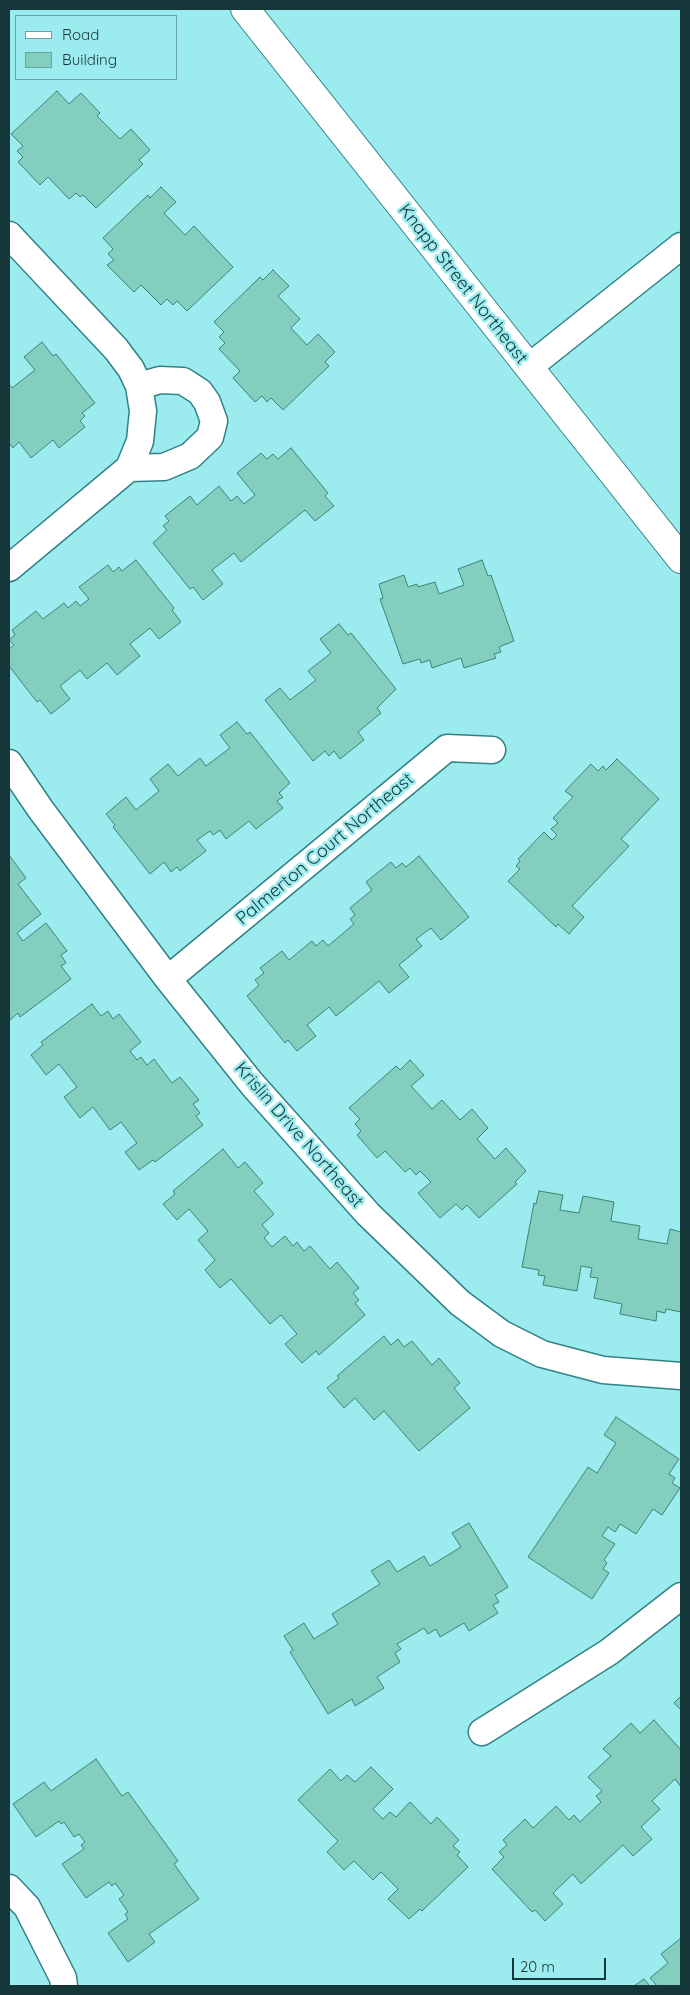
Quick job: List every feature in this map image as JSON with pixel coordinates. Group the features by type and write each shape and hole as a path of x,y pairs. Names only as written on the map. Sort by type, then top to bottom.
{"main road":[{"name":"Knapp Street Northeast","path":"245,9 681,558"}],"street":[{"path":"9,235 116,349 132,369 139,386 143,411 140,441 129,468 9,568"},
{"path":"529,367 681,246"},
{"path":"129,468 164,467 190,456 210,437 214,421 208,402 200,392 183,381 160,380 139,386"},
{"name":"Palmerton Court Northeast","path":"168,979 446,748 492,750"},
{"name":"Krislin Drive Northeast","path":"9,763 40,810 168,979 252,1084 368,1214 460,1303 502,1334 542,1354 602,1370 681,1376"},
{"path":"482,1732 609,1652 681,1596"},
{"path":"9,1888 27,1907 63,1978 64,1986"}],"building":[{"path":"57,91 69,104 81,93 100,113 97,116 120,139 131,129 150,150 139,160 143,164 96,208 83,195 80,197 76,193 69,199 48,177 40,185 18,162 23,157 17,151 23,146 11,134"},
{"path":"161,187 176,202 164,213 185,235 194,226 233,267 187,311 177,301 173,305 167,299 161,305 141,285 134,292 107,265 114,260 108,254 113,249 103,238 148,195 150,198"},
{"path":"273,270 289,286 278,296 300,319 291,328 307,345 318,334 335,352 325,362 329,366 283,410 271,398 267,402 262,396 255,402 233,378 240,371 219,349 225,343 219,337 224,332 214,322 260,277 263,280"},
{"path":"42,342 53,356 56,354 95,403 82,413 85,416 80,421 85,427 59,448 53,440 31,458 19,442 13,448 9,443 9,384 12,388 35,370 24,357"},
{"path":"291,448 328,493 325,496 334,506 315,521 305,510 241,562 234,553 212,570 223,584 203,600 193,587 190,589 153,543 167,530 163,526 169,521 165,516 190,496 197,505 219,486 231,501 237,496 244,504 255,495 237,473 261,453 267,459 273,454 278,459"},
{"path":"136,560 174,608 172,610 181,622 159,639 150,628 130,644 140,656 117,675 107,663 87,679 80,670 60,686 70,699 51,714 40,700 37,702 9,666 9,649 14,645 9,640 15,635 12,630 36,611 43,619 64,603 68,608 76,601 80,606 89,599 79,587 108,565 113,572 119,567 122,571"},
{"path":"482,560 488,576 491,575 514,641 499,647 501,652 494,654 496,658 464,668 461,658 432,668 430,660 421,663 420,659 403,664 380,599 383,598 379,584 404,575 408,587 417,584 418,587 435,582 439,594 464,585 458,569"},
{"path":"339,624 348,635 351,633 396,689 377,708 381,713 358,732 364,740 340,759 334,751 329,756 325,751 313,761 265,700 280,688 290,700 316,680 308,671 331,653 320,639"},
{"path":"237,722 247,734 250,732 290,783 279,793 283,797 277,801 283,808 256,829 249,821 226,839 220,830 213,835 210,831 197,840 206,851 180,871 177,867 171,872 164,862 150,874 113,827 115,825 106,814 126,797 136,810 159,791 150,779 168,764 178,776 200,758 206,766 230,748 220,735"},
{"path":"617,759 659,799 621,839 629,846 572,906 584,917 569,934 558,924 556,927 508,881 520,869 516,866 520,861 518,859 544,832 552,840 557,835 551,829 558,823 553,818 573,797 565,791 591,764 598,771 603,766 606,770"},
{"path":"9,855 26,878 18,884 41,914 17,933 23,941 46,923 67,951 61,955 66,963 61,966 71,979 20,1017 18,1013 9,1021"},
{"path":"419,856 469,917 441,940 431,928 416,939 422,946 399,965 409,977 389,993 379,981 336,1016 329,1007 307,1025 316,1036 297,1051 288,1040 285,1043 247,996 259,985 255,980 264,973 260,968 282,951 289,960 312,941 316,946 323,940 328,946 354,924 350,919 355,915 350,908 372,890 366,882 391,862 396,868 402,863 406,867"},
{"path":"92,1004 101,1016 108,1011 113,1019 119,1014 141,1042 130,1051 137,1060 141,1057 147,1065 154,1059 172,1083 180,1077 199,1100 193,1104 200,1113 196,1116 203,1125 155,1162 153,1160 139,1170 125,1152 137,1143 121,1122 110,1130 93,1107 80,1118 64,1097 77,1087 59,1064 46,1075 31,1055 43,1045 41,1042"},
{"path":"410,1060 424,1075 411,1086 432,1109 442,1100 460,1120 472,1109 488,1128 477,1139 495,1159 506,1148 526,1171 515,1182 517,1184 479,1218 467,1205 462,1210 456,1204 440,1218 418,1193 431,1182 420,1171 416,1175 410,1168 405,1172 385,1151 377,1158 357,1135 361,1131 355,1124 360,1119 349,1108 396,1066 400,1070"},
{"path":"223,1149 238,1168 245,1162 263,1183 254,1191 274,1214 262,1225 269,1233 264,1238 272,1247 285,1236 293,1246 297,1242 304,1251 310,1246 330,1269 337,1262 359,1288 353,1293 359,1300 355,1303 365,1315 319,1355 316,1351 302,1363 285,1344 297,1334 281,1315 270,1324 231,1279 220,1288 205,1270 215,1260 198,1240 208,1231 189,1209 177,1220 163,1204 175,1194 173,1191"},
{"path":"539,1191 563,1195 560,1210 579,1213 583,1196 614,1202 611,1221 640,1226 638,1239 667,1244 670,1229 681,1232 681,1312 666,1309 665,1313 657,1311 656,1321 620,1314 622,1304 594,1298 598,1278 590,1277 592,1268 581,1266 577,1291 543,1285 545,1276 538,1275 539,1270 522,1267 534,1203 536,1204"},
{"path":"384,1336 391,1345 398,1339 404,1347 412,1341 432,1365 439,1358 460,1383 454,1388 470,1408 419,1451 384,1411 374,1420 355,1398 344,1408 327,1388 339,1378 337,1376"},
{"path":"616,1417 679,1459 669,1474 675,1478 672,1483 680,1488 662,1515 653,1509 636,1534 620,1524 615,1532 608,1527 602,1536 615,1544 604,1560 607,1563 603,1569 609,1573 592,1599 528,1557 588,1467 597,1473 616,1443 604,1435"},
{"path":"469,1523 508,1587 495,1595 499,1602 493,1605 498,1613 469,1631 464,1623 440,1637 436,1629 428,1634 424,1628 397,1644 401,1649 395,1653 400,1662 377,1677 384,1688 355,1706 352,1699 328,1714 290,1652 293,1650 284,1636 304,1623 314,1639 338,1624 332,1614 380,1584 371,1571 389,1560 397,1572 424,1556 430,1566 461,1547 452,1533"},
{"path":"681,1696 681,1710 674,1703"},
{"path":"654,1720 681,1750 681,1787 675,1779 652,1801 660,1809 641,1827 652,1839 633,1856 623,1845 581,1884 573,1874 553,1893 563,1904 545,1921 535,1910 532,1912 492,1869 504,1857 499,1852 507,1845 503,1840 525,1819 533,1828 556,1806 569,1820 574,1815 580,1822 601,1802 596,1796 602,1791 588,1777 611,1756 603,1749 631,1723 640,1733"},
{"path":"96,1759 122,1796 128,1792 178,1861 174,1864 199,1899 149,1934 155,1942 128,1962 108,1933 128,1919 125,1914 128,1912 119,1899 124,1895 115,1883 112,1886 109,1882 86,1898 62,1864 84,1849 81,1845 85,1842 79,1834 74,1837 64,1822 61,1824 59,1821 36,1837 13,1804 44,1782 51,1791"},
{"path":"371,1767 393,1789 373,1809 383,1819 390,1812 396,1817 410,1802 431,1824 437,1817 459,1840 453,1846 460,1852 457,1855 468,1867 422,1911 420,1909 409,1919 388,1899 398,1889 381,1872 373,1880 354,1861 344,1870 327,1852 338,1841 298,1800 330,1769 341,1781 347,1775 355,1782"},
{"path":"681,1938 681,1986 657,1986 650,1978 668,1963 661,1954"},
{"path":"644,1979 650,1986 634,1986"}]}
